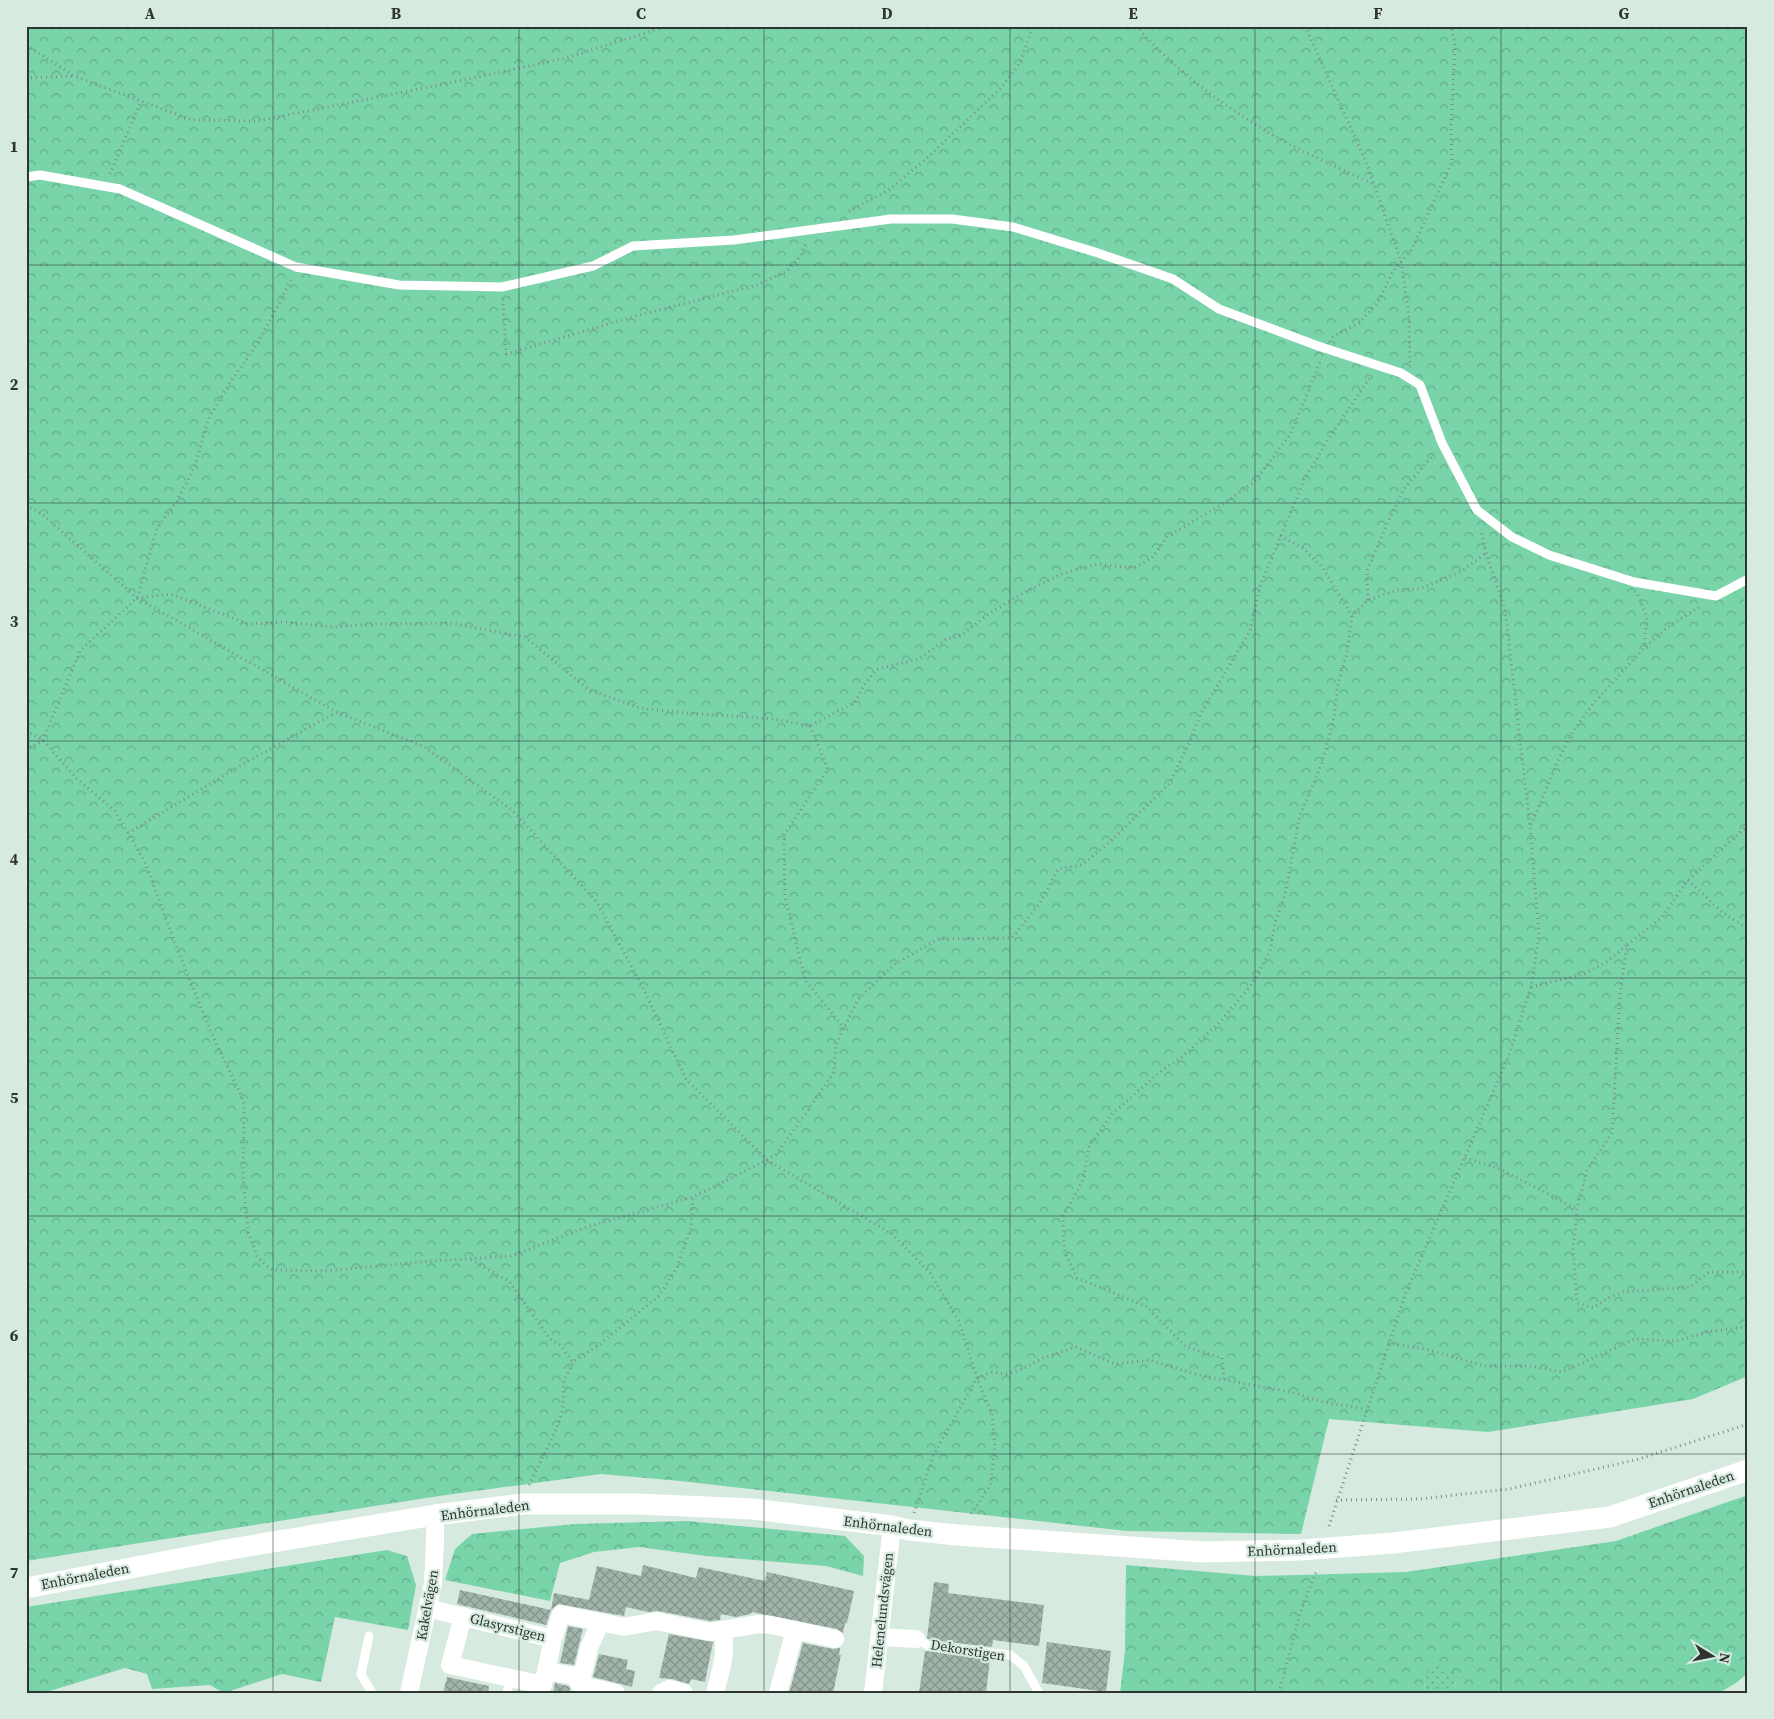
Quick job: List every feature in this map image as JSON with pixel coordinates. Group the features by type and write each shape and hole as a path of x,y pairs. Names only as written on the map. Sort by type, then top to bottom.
{"street":[{"name":"Enhörnaleden","path":"26,1588 225,1550 435,1515 523,1504 639,1504 753,1509 958,1534 1203,1552 1311,1549 1393,1543 1610,1517 1748,1470"},
{"name":"Kakelvägen","path":"409,1693 433,1583 435,1515"},
{"name":"Helenelundsvägen","path":"873,1693 879,1637 900,1528"},
{"name":"Glasyrstigen","path":"427,1608 553,1638"},
{"name":"Glasyrstigen","path":"463,1616 450,1665 509,1685 543,1685 553,1638 561,1614 624,1627 656,1622 710,1632 759,1624 771,1625 835,1639"},
{"path":"580,1685 589,1648 600,1623"},
{"path":"778,1693 795,1630"},
{"path":"715,1693 725,1652 722,1631"},
{"name":"Dekorstigen","path":"879,1637 916,1638"},
{"path":"546,1671 575,1676 580,1685 616,1693"},
{"path":"661,1693 669,1690 684,1693"}],"lane":[{"path":"26,177 40,175 120,189 296,267 400,285 502,287 593,266 633,246 734,240 891,219 952,219 1013,227 1098,253 1173,279 1219,309 1401,373 1420,384 1442,444 1477,510 1512,537 1549,555 1634,582 1716,596 1748,579"},
{"path":"369,1636 361,1674 372,1693"},
{"name":"Dekorstigen","path":"916,1638 928,1646 1010,1655 1024,1666 1039,1693"}],"path":[{"path":"26,45 74,76 192,120 257,121 566,58 668,26"},
{"path":"846,212 889,190 928,157 1000,88 1020,63 1033,26"},
{"path":"1136,26 1153,46 1214,98 1281,140 1374,184"},
{"path":"1305,26 1366,162 1401,261 1409,317 1409,363 1420,384"},
{"path":"1330,337 1359,323 1378,302 1392,274 1412,249 1452,162 1451,127 1455,45 1451,26"},
{"path":"26,78 74,76"},
{"path":"105,186 141,101"},
{"path":"502,287 506,354 636,316 757,285 787,272 799,258 812,230"},
{"path":"26,751 43,740 80,651 137,598 156,528 177,501 196,466 208,420 230,382 252,352 278,306 296,267"},
{"path":"137,598 171,594 248,624 286,622 333,627 376,624 450,623 524,637 589,690 640,708 774,719 810,726 855,702 864,685 877,669 919,660 945,640 962,635 1023,593 1064,572 1098,564 1133,568 1152,558 1167,537 1229,500 1254,482 1290,435 1320,362 1336,351"},
{"path":"26,731 43,740 76,778 115,811 146,864 213,1038 244,1101 243,1178 248,1231 258,1258 272,1270 324,1271 511,1256 587,1227 693,1197 776,1154 806,1115 834,1072 836,1044 858,999 895,964 938,939 1012,938 1040,903 1058,869 1082,865 1111,841 1169,784 1188,746 1200,712 1250,631 1260,586 1304,478 1378,365"},
{"path":"1368,600 1367,571 1403,490 1442,444"},
{"path":"26,506 43,515 137,598 336,712 423,746 512,810 596,901 642,986 686,1079 767,1160 892,1234 930,1273 959,1321 992,1414 996,1448 990,1486 958,1534"},
{"path":"1329,1526 1406,1292 1508,1058 1531,987 1539,935 1530,826 1505,609 1486,553 1477,510"},
{"path":"1280,536 1303,548 1323,568 1352,616"},
{"path":"1224,1379 1222,1358 1186,1347 1146,1306 1077,1278 1064,1250 1063,1216 1083,1180 1089,1147 1112,1114 1160,1072 1182,1057 1221,1021 1252,984 1270,951 1274,923 1285,895 1300,815 1322,763 1334,718 1338,683 1347,653 1352,616 1368,600 1398,590 1420,590 1462,571 1486,553"},
{"path":"1634,582 1647,618 1644,648"},
{"path":"1530,826 1556,763 1570,736 1592,704 1644,648 1668,627 1716,596"},
{"path":"128,833 245,763 336,712"},
{"path":"810,726 828,769 784,835 785,896 805,980 844,1028"},
{"path":"1531,987 1584,974 1608,961 1662,917 1688,880 1748,825"},
{"path":"1688,880 1722,912 1748,929"},
{"path":"1627,945 1620,994 1612,1133 1587,1170 1577,1209 1573,1250 1577,1303 1593,1308 1608,1298 1623,1292 1690,1287 1708,1272 1748,1272"},
{"path":"1465,1158 1498,1168 1577,1209"},
{"path":"523,1504 528,1488 556,1430 562,1409 564,1380 573,1362 600,1344 660,1295 677,1267 690,1228 693,1197"},
{"path":"470,1259 509,1280 550,1339 560,1346 573,1362"},
{"path":"1388,1344 1425,1349 1485,1366 1532,1366 1562,1372 1635,1339 1676,1341 1707,1332 1745,1327 1748,1323"},
{"path":"900,1528 934,1454 978,1378 992,1372 1007,1374 1023,1369 1042,1358 1076,1347 1115,1364 1150,1360 1198,1375 1290,1392 1323,1402 1366,1409"},
{"path":"1336,1500 1419,1499 1509,1489 1640,1459 1748,1424"},
{"path":"1279,1693 1300,1612 1316,1572"}],"green space":[{"path":"26,26 1748,26 1748,1376 1693,1399 1488,1432 1329,1419 1301,1534 1127,1531 680,1481 601,1474 439,1496 26,1561"},
{"path":"1748,1495 1748,1673 1719,1693 1453,1693 1458,1674 1424,1679 1425,1693 1120,1693 1125,1651 1126,1565 1256,1576 1406,1572 1616,1541"},
{"path":"687,1521 845,1536 864,1556 863,1576 826,1566 706,1556 639,1547 594,1552 560,1563 550,1601 445,1580 455,1549 472,1534 575,1524"},
{"path":"387,1550 407,1556 416,1585 408,1630 335,1617 321,1682 282,1674 224,1693 210,1685 152,1689 147,1674 125,1668 43,1693 26,1693 26,1607"},
{"path":"1432,1663 1458,1674 1453,1693 1425,1693 1424,1680"}],"building":[{"path":"643,1565 696,1578 699,1567 765,1581 767,1572 854,1591 843,1633 837,1629 752,1612 751,1614 736,1617 721,1614 720,1620 710,1621 626,1607 624,1616 558,1604 551,1610 554,1593 589,1600 597,1566 641,1576"},
{"path":"934,1582 949,1584 948,1593 1044,1605 1039,1646 993,1640 992,1647 927,1638"},
{"path":"460,1590 551,1610 546,1625 457,1604"},
{"path":"568,1626 583,1629 574,1665 560,1663"},
{"path":"669,1634 713,1642 705,1682 691,1679 689,1684 672,1679 659,1678"},
{"path":"1047,1642 1111,1651 1106,1692 1042,1683"},
{"path":"803,1643 833,1649 840,1648 839,1655 841,1655 833,1693 789,1693"},
{"path":"925,1651 990,1659 986,1693 919,1693"},
{"path":"599,1654 628,1660 626,1669 635,1671 632,1687 593,1677"},
{"path":"447,1677 489,1686 488,1693 443,1693"},
{"path":"555,1683 568,1686 570,1688 569,1693 553,1693"}]}
